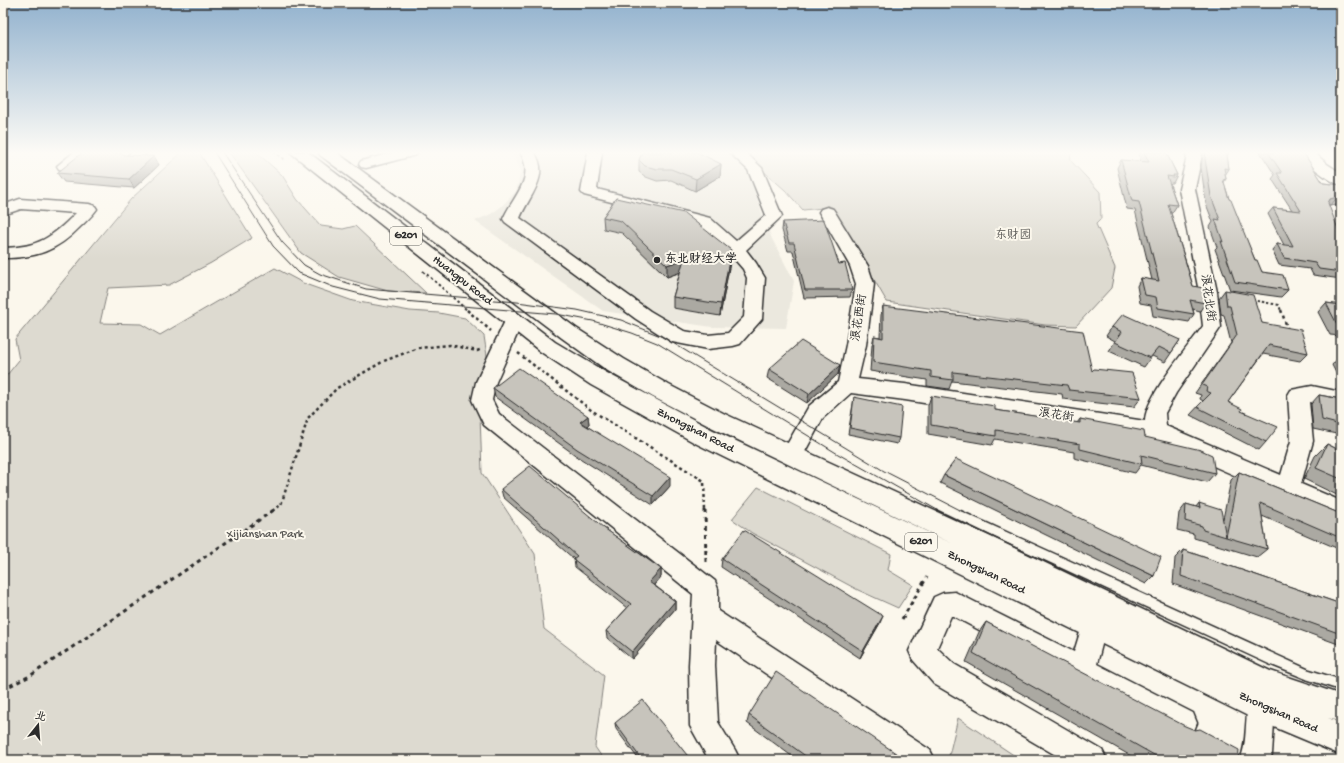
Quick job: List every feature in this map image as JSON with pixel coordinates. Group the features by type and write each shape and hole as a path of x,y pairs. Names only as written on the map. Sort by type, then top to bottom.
{"highway":[{"name":"Huangpu Road","path":"331,188 509,331"},
{"name":"Huangpu Road","path":"374,188 535,308"},
{"name":"Zhongshan Road","path":"535,308 616,365 717,420 1261,677 1307,696 1341,707"},
{"name":"Zhongshan Road","path":"509,331 548,347 599,379 659,413 712,440 1261,706 1341,739"}],"street":[{"path":"529,188 515,208 511,219 643,314 679,337 708,342 733,338 753,319 756,278 750,267 736,250 704,221 590,192 591,188"},
{"path":"736,250 774,216 763,188"},
{"name":"浪花北街","path":"1154,431 1156,413 1169,388 1212,327 1208,292 1187,188"},
{"path":"3,210 20,204 89,209 69,229 47,246 23,253 3,253"},
{"path":"1332,210 1341,235"},
{"name":"浪花西街","path":"827,212 859,266 865,284 856,345 847,384"},
{"path":"509,331 486,382 482,400 491,419 706,589 702,665 704,726 725,760"},
{"path":"792,455 816,412 847,384"},
{"name":"浪花街","path":"847,384 1154,431 1220,458 1341,512"},
{"path":"1289,488 1302,441 1298,395 1312,394 1341,400"},
{"path":"1092,760 944,674 930,662 922,651 943,605 955,604 1183,723"},
{"path":"704,617 920,760"},
{"path":"1082,670 1094,625"},
{"path":"1261,706 1261,758"}],"path":[{"path":"422,271 509,331 591,410 704,481 706,589"},
{"path":"1250,300 1279,305 1289,331"},
{"path":"3,689 30,676 280,505 308,418 337,388 384,362 418,348 450,345 477,351 509,331"},
{"path":"902,619 927,577"}],"shaded area":[{"name":"东北财经大学","path":"517,188 754,188 772,239 794,281 786,328 712,327 603,311 475,221 491,214 502,206 516,191"}],"green space":[{"name":"Xijianshan Park","path":"143,188 221,188 252,238 211,263 169,285 108,288 100,323 141,324 160,335 275,268 305,284 353,301 410,311 439,313 465,318 484,336 487,356 479,385 482,473 535,554 544,629 604,675 595,747 604,760 3,760 3,380 19,360 15,339 131,199"},
{"path":"254,188 290,188 297,199 321,226 343,229 355,226 426,293 388,291 339,277 301,253"},
{"name":"东财园","path":"782,188 1096,188 1100,192 1101,219 1096,224 1115,268 1111,288 1076,326 1045,325 887,302 832,207 803,210"},
{"path":"758,487 891,554 888,570 913,585 898,608 858,590 752,533 732,519"},
{"path":"958,718 1021,760 948,760"}],"building":[{"path":"1128,188 1171,188 1177,205 1168,204 1193,286 1203,288 1205,303 1190,300 1194,314 1158,308 1156,297 1145,295 1141,278 1159,281 1139,202 1132,201"},
{"path":"1210,188 1225,188 1255,260 1257,260 1262,272 1283,275 1288,290 1235,282 1221,241 1223,242 1215,219 1220,220 1211,196"},
{"path":"1286,188 1341,188 1341,199 1337,197 1330,199 1328,203 1341,234 1341,272 1319,269 1315,263 1284,258 1277,244 1293,246 1273,208 1301,211"},
{"path":"616,198 684,213 731,250 721,304 673,297 684,259 667,265 621,221 603,217"},
{"path":"824,220 839,264 845,263 852,290 805,290 794,243 789,243 783,222"},
{"path":"1225,290 1253,295 1262,323 1301,330 1308,353 1269,345 1228,402 1242,409 1241,411 1278,427 1266,442 1197,407 1211,393 1206,391 1207,387 1202,385 1237,335 1230,306 1227,306"},
{"path":"1326,303 1341,305 1341,326 1338,326"},
{"path":"883,306 1083,331 1092,371 1094,369 1132,373 1141,398 1069,390 1067,385 953,372 953,380 931,377 931,371 873,362 874,336 883,338"},
{"path":"1123,314 1180,340 1171,353 1159,347 1150,358 1115,342 1122,332 1112,327"},
{"path":"801,341 840,365 809,394 769,369"},
{"path":"519,368 588,416 580,422 670,477 653,496 577,449 493,388"},
{"path":"1319,395 1341,399 1341,425 1322,420"},
{"path":"931,396 995,406 995,410 1080,423 1080,419 1144,431 1145,437 1201,450 1212,455 1215,473 1141,455 1142,464 1080,449 1080,444 996,430 996,436 931,425"},
{"path":"854,397 902,407 899,438 850,428"},
{"path":"1327,444 1341,451 1341,479 1316,468"},
{"path":"956,459 1161,557 1154,576 944,475"},
{"path":"530,466 604,528 661,569 649,582 675,601 632,652 606,631 631,604 573,559 577,556 501,489"},
{"path":"1239,472 1341,514 1341,538 1260,503 1267,549 1226,537"},
{"path":"1199,503 1221,510 1226,537 1203,530 1202,526 1185,521 1186,504 1200,508"},
{"path":"744,530 883,616 863,651 722,559"},
{"path":"1183,550 1341,604 1341,634 1181,576"},
{"path":"986,622 1185,726 1195,730 1200,729 1239,750 1238,760 1163,760 973,653"},
{"path":"776,672 906,760 811,760 749,715"},
{"path":"643,700 691,760 642,760 615,723"}],"tram line":[{"path":"236,188 273,246 299,273 333,287 380,299 556,314 593,321 632,333 657,343 838,454 939,511"},
{"path":"246,188 282,242 304,265 320,274 366,289 517,302 577,310 621,320 663,337 884,471 960,510"},
{"path":"960,510 1309,669 1341,679"},
{"path":"939,511 1270,670 1341,694"}],"place":[{"name":"东北财经大学","path":"657,260"}]}
